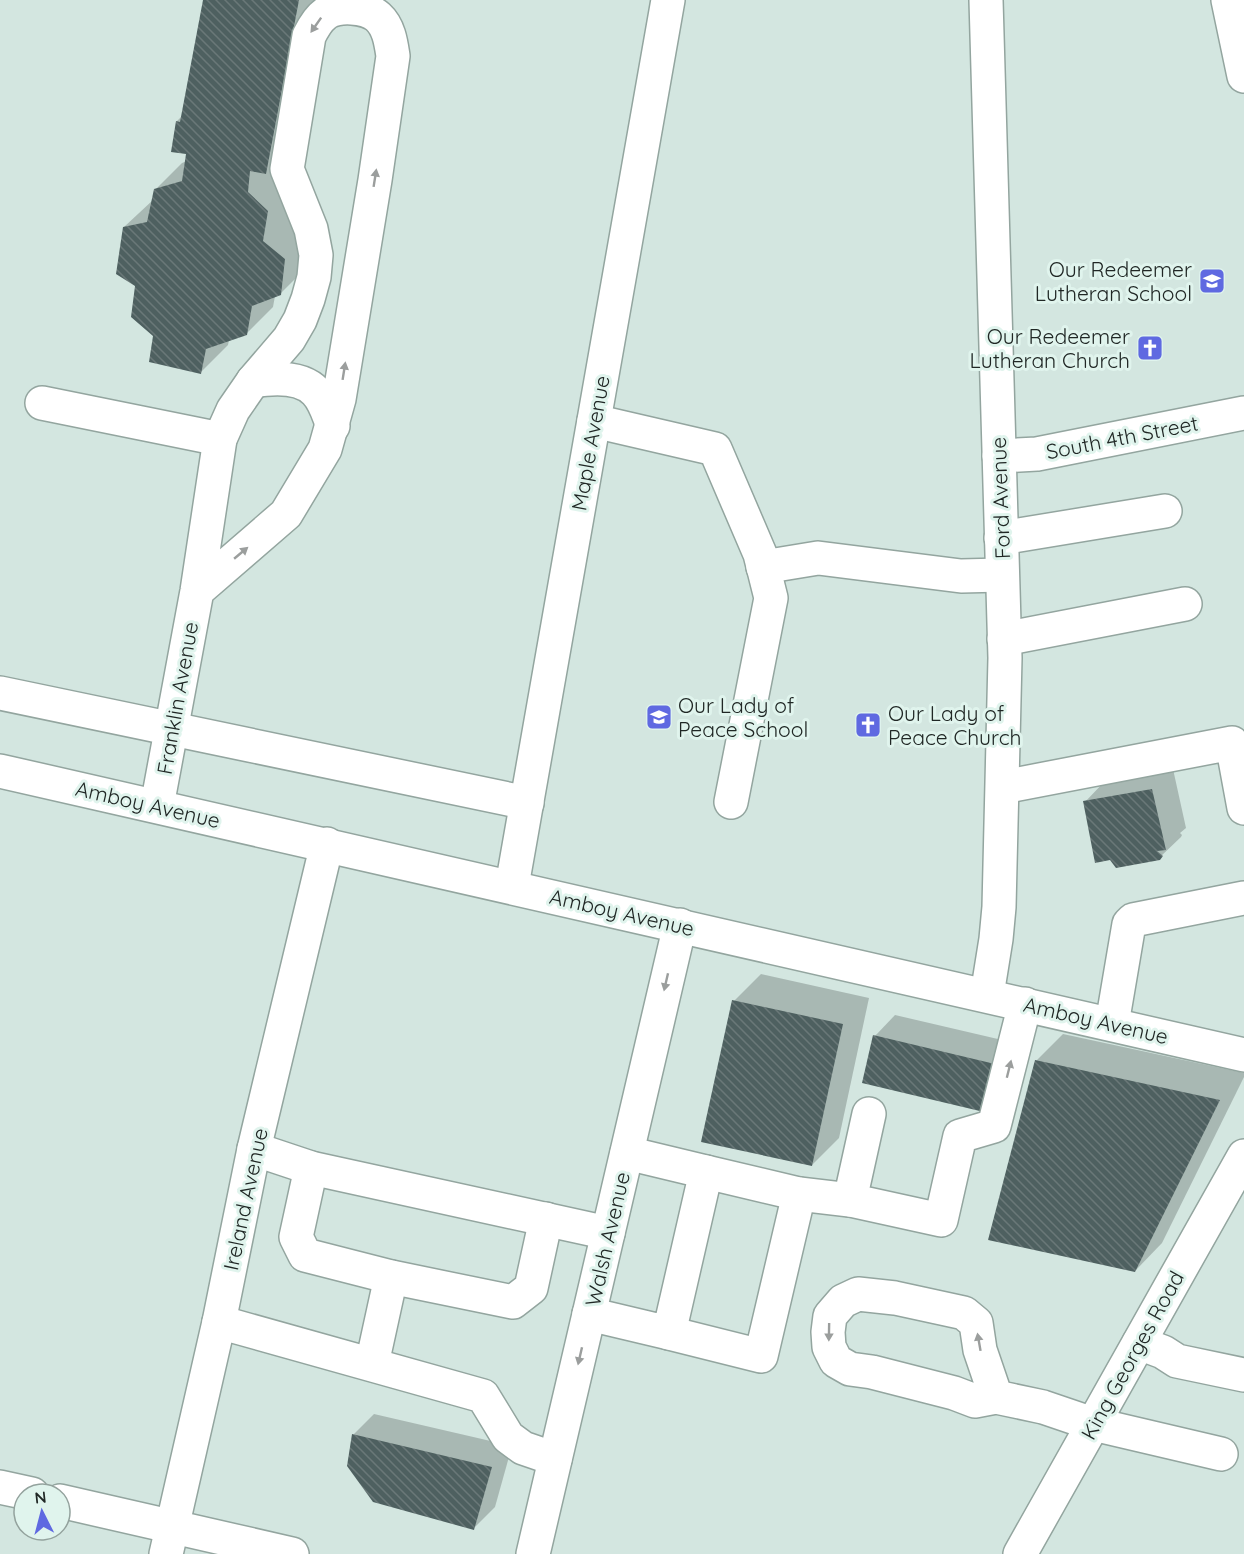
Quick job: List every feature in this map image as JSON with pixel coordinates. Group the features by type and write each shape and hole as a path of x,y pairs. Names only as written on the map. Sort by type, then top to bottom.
{"street":[{"name":"Maple Avenue","path":"512,886 668,0"},
{"name":"Ford Avenue","path":"986,0 1004,639 999,907 987,995"},
{"path":"1228,0 1244,76"},
{"name":"Franklin Avenue","path":"157,806 197,591 220,439 233,410 295,329 309,299 314,278 316,255 311,229 287,169 309,36 326,12 345,8 364,10 378,17 389,35 393,56 375,180 333,426"},
{"path":"197,591 286,514 326,449 333,426 325,404 315,391 302,383 270,379 253,381"},
{"path":"42,403 220,439"},
{"name":"South 4th Street","path":"999,456 1037,454 1244,412"},
{"path":"594,422 715,449 759,554 771,598 731,802"},
{"path":"1001,538 1165,511"},
{"path":"763,567 818,558 961,576 1002,575"},
{"path":"1004,639 1185,604"},
{"path":"0,693 527,802"},
{"path":"1003,787 1238,741 1244,808"},
{"name":"Amboy Avenue","path":"0,771 1244,1054"},
{"name":"Ireland Avenue","path":"169,1540 219,1322 254,1149 327,844"},
{"path":"1112,1024 1129,924 1133,920 1244,898"},
{"name":"Walsh Avenue","path":"533,1554 680,925"},
{"path":"627,1153 800,1194 850,1200 941,1220 960,1137 994,1126 1025,1004"},
{"path":"850,1200 869,1114"},
{"path":"254,1149 311,1168 608,1233"},
{"name":"King Georges Road","path":"1020,1554 1244,1156"},
{"path":"311,1168 296,1237 305,1256 391,1277 513,1302 531,1288 546,1219"},
{"path":"669,1333 706,1172"},
{"path":"589,1314 761,1356 800,1194"},
{"path":"372,1364 391,1277"},
{"path":"996,1397 980,1350 976,1323 964,1313 895,1298 858,1294 843,1301 830,1316 828,1332 830,1347 836,1361 850,1370 872,1372 954,1393 975,1401 996,1397 1042,1407 1093,1424 1221,1454"},
{"path":"219,1322 483,1396 508,1437 523,1448 555,1459"},
{"path":"1139,1343 1177,1361 1244,1375"},
{"path":"72,1505 169,1540 292,1554"}],"building":[{"path":"203,0 299,0 266,174 250,171 248,192 268,211 263,241 285,259 281,295 252,306 247,335 206,349 201,374 149,362 153,336 131,317 135,286 116,274 123,227 147,222 154,189 182,181 186,154 171,152 176,121 180,122"},
{"path":"1152,789 1166,850 1157,851 1163,856 1160,860 1116,868 1110,860 1095,863 1083,801"},
{"path":"732,1000 843,1024 812,1166 701,1142"},
{"path":"873,1035 995,1064 984,1112 862,1083"},
{"path":"1035,1060 1220,1100 1135,1272 988,1240"},
{"path":"352,1434 492,1467 474,1530 373,1502 347,1466"}],"place":[{"name":"Our Redeemer Lutheran School","path":"1212,281"},
{"name":"Our Redeemer Lutheran Church","path":"1150,348"},
{"name":"Our Lady of Peace School","path":"659,717"},
{"name":"Our Lady of Peace Church","path":"868,725"}]}
